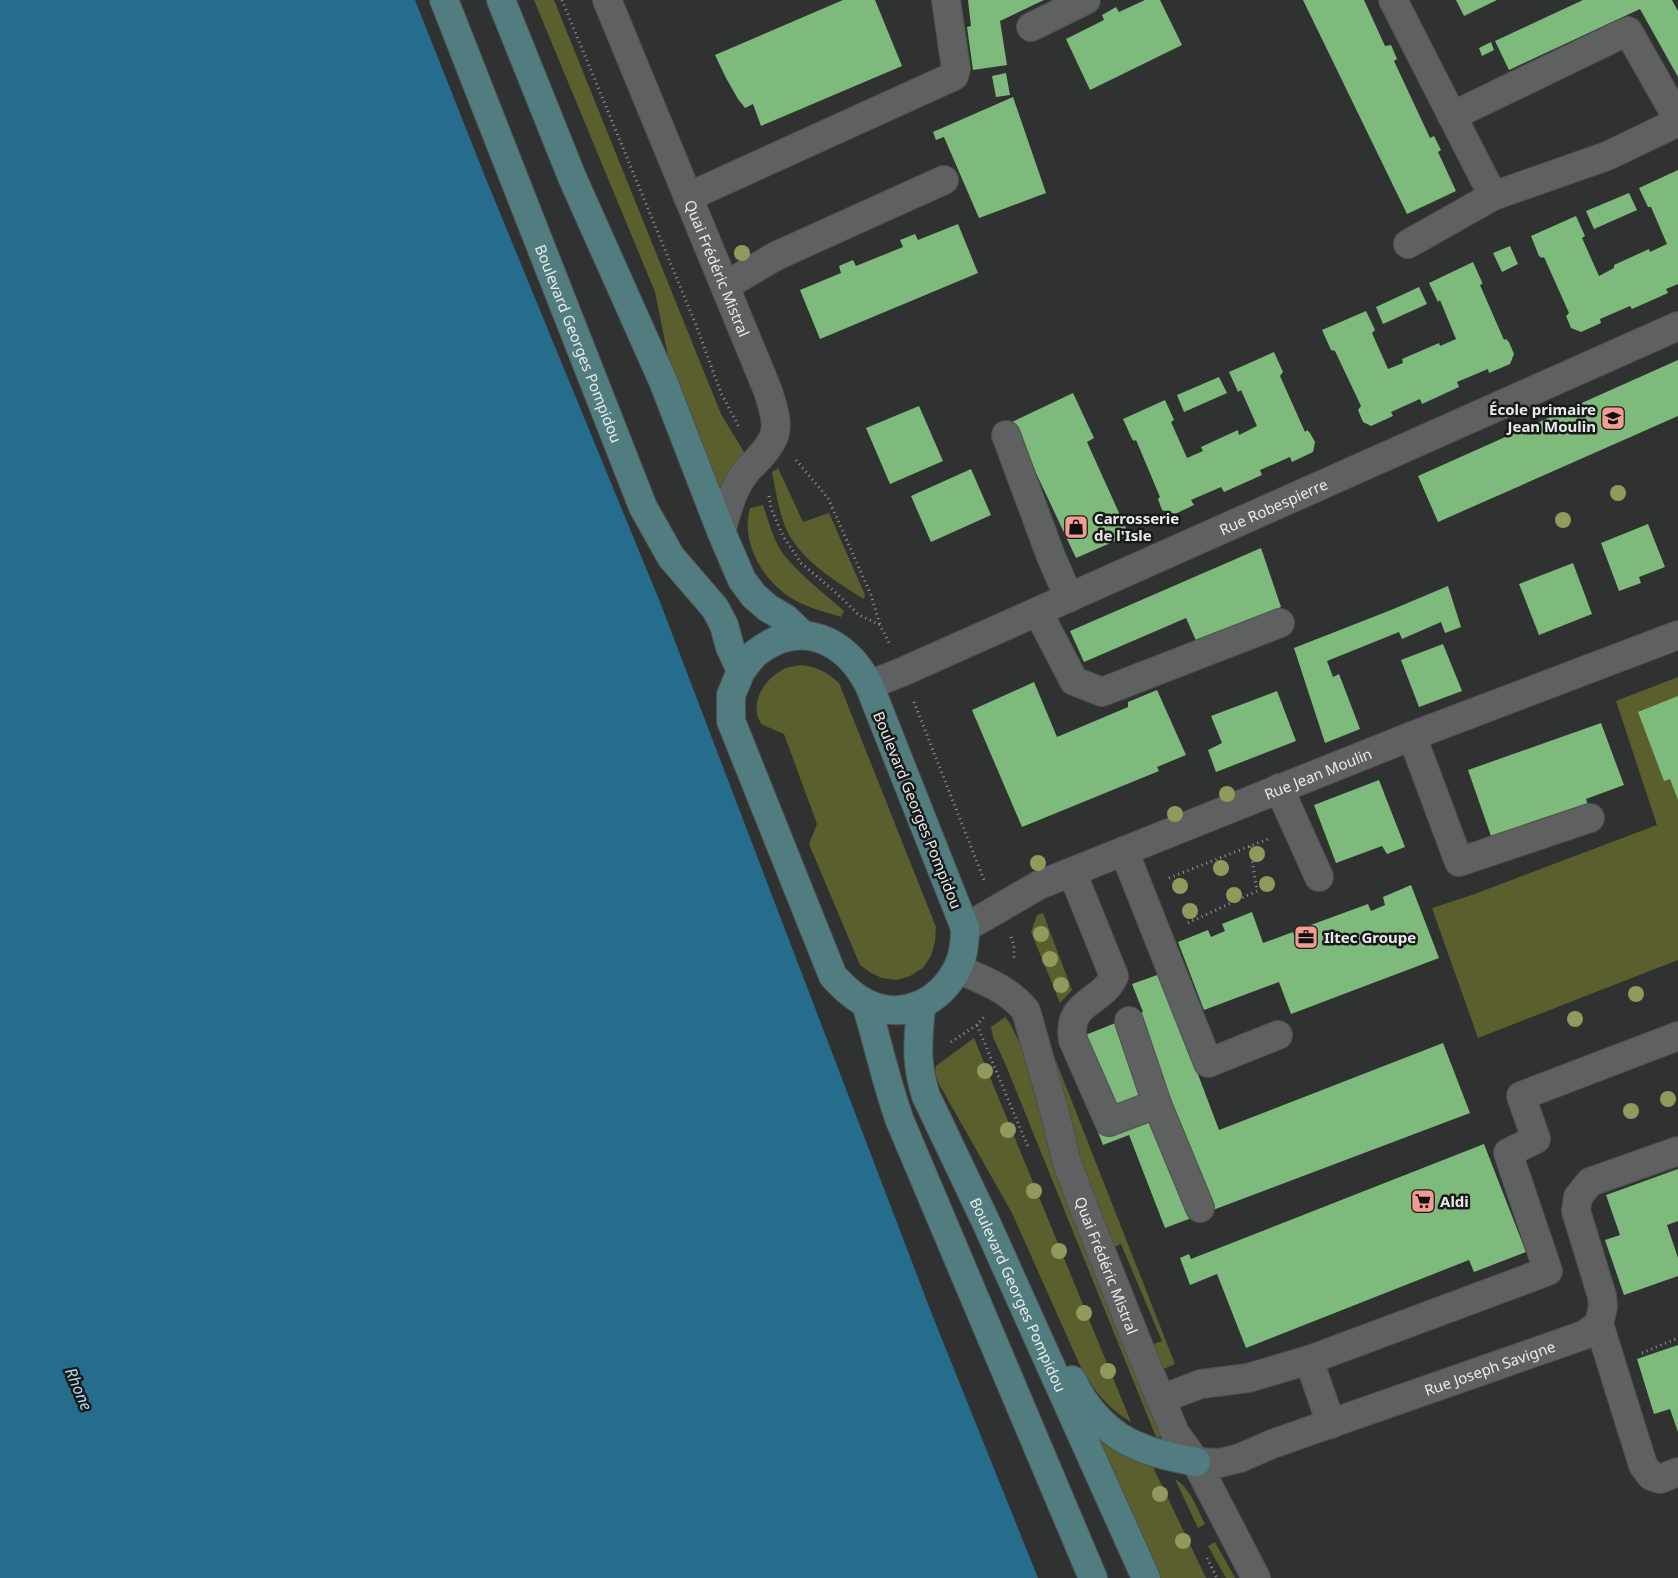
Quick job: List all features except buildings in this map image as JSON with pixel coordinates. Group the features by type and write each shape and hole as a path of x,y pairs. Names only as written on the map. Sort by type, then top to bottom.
{"main road":[{"name":"Boulevard Georges Pompidou","path":"444,0 643,507 671,557 715,608 724,625 730,647 741,671"},
{"name":"Boulevard Georges Pompidou","path":"501,0 572,177 663,381 742,580 754,596 803,635"},
{"name":"Boulevard Georges Pompidou","path":"803,635 816,637 830,643 849,657 861,671 869,686 965,928 964,950 958,969 940,991 921,1006 904,1010 884,1010 866,1004 850,993 834,976 731,721 731,695 741,671 754,654 771,643 788,636 803,635"},
{"path":"866,1004 888,1088 900,1121 1093,1578"},
{"name":"Boulevard Georges Pompidou","path":"921,1006 917,1058 920,1079 926,1096 985,1220 1146,1578"},
{"path":"985,1220 1009,1239 1080,1397 1090,1410 1108,1428 1138,1447 1159,1454 1196,1462"}],"street":[{"name":"Quai Frédéric Mistral","path":"607,0 768,391 777,422 775,435"},
{"path":"688,196 954,76 956,69 946,0"},
{"path":"1031,27 1086,0"},
{"path":"1393,0 1493,196"},
{"path":"1408,244 1493,196 1607,156 1678,120 1628,31 1452,116"},
{"path":"725,286 776,256 944,180"},
{"name":"Rue Robespierre","path":"869,686 1678,326"},
{"path":"721,531 738,484 745,472 760,458 775,435"},
{"path":"1006,435 1050,554 1069,598"},
{"path":"1038,612 1074,681 1102,692 1280,623"},
{"name":"Rue Jean Moulin","path":"965,928 1039,886 1072,872 1279,788 1678,635"},
{"path":"1412,736 1459,862 1590,818"},
{"path":"1279,788 1319,877"},
{"path":"1124,851 1208,1063 1278,1034"},
{"path":"1072,872 1114,976 1110,985 1080,1008 1072,1021 1071,1031 1073,1040 1109,1122 1157,1104"},
{"name":"Quai Frédéric Mistral","path":"958,969 1006,991 1026,1011 1066,1160 1161,1399 1175,1433 1196,1462 1256,1578"},
{"path":"1129,1021 1157,1104 1200,1208"},
{"path":"1161,1399 1201,1384 1248,1378 1309,1360 1548,1271 1508,1153 1536,1139 1521,1096 1678,1036"},
{"path":"1678,1151 1590,1182 1578,1197 1576,1211 1602,1296 1603,1307 1599,1324 1643,1465 1650,1476 1660,1478 1678,1472"},
{"name":"Rue Joseph Savigne","path":"1196,1462 1220,1463 1240,1458 1272,1444 1584,1335 1599,1324"},
{"path":"1309,1360 1331,1424"}],"path":[{"path":"562,0 696,325 721,393 736,423 760,458 771,508 783,536 802,563 834,590 859,615 880,625"},
{"path":"775,435 828,498 887,639"},
{"path":"1140,890 1297,828"},
{"path":"1158,936 1257,891 1250,846"},
{"path":"1612,1366 1678,1338"}],"green space":[{"path":"534,0 554,0 721,414 744,452 719,497 668,356 655,292"},
{"path":"778,468 803,522 829,513 865,595 864,599 821,570 803,553 788,533 778,503 772,472"},
{"path":"763,505 774,537 784,555 805,577 844,611 841,617 811,608 790,598 775,585 760,566 750,544 748,520 750,508"},
{"path":"801,665 822,671 839,683 936,927 935,942 931,956 923,968 910,976 897,980 882,978 860,965 809,844 817,824 784,734 761,724 757,716 758,698 770,679 782,670"},
{"path":"1678,677 1678,960 1478,1038 1432,908 1472,895 1657,825 1616,701"},
{"path":"1043,913 1072,990 1060,1003 1031,932 1037,915"},
{"path":"1005,1017 1010,1023 1025,1054 1162,1434 1159,1438 1156,1437 993,1037 991,1027"},
{"path":"974,1038 1131,1422 1103,1399 1082,1370 1012,1213 939,1084 935,1072 936,1066"},
{"path":"1056,1061 1175,1364 1166,1368 1160,1368 1149,1346 1162,1341 1121,1244 1109,1249 1089,1198 1051,1062"},
{"path":"1091,1425 1152,1465 1206,1578 1160,1578"},
{"path":"1175,1479 1189,1493 1205,1524 1198,1528"},
{"path":"1215,1542 1235,1578 1226,1578 1208,1546"}],"water":[{"name":"Rhone","path":"0,0 415,0 486,179 660,602 933,1317 1038,1578 0,1578"}],"place":[{"name":"École primaire Jean Moulin","path":"1613,418"},
{"name":"Carrosserie de l'Isle","path":"1076,527"},
{"name":"Iltec Groupe","path":"1306,937"},
{"name":"Aldi","path":"1423,1201"}]}
